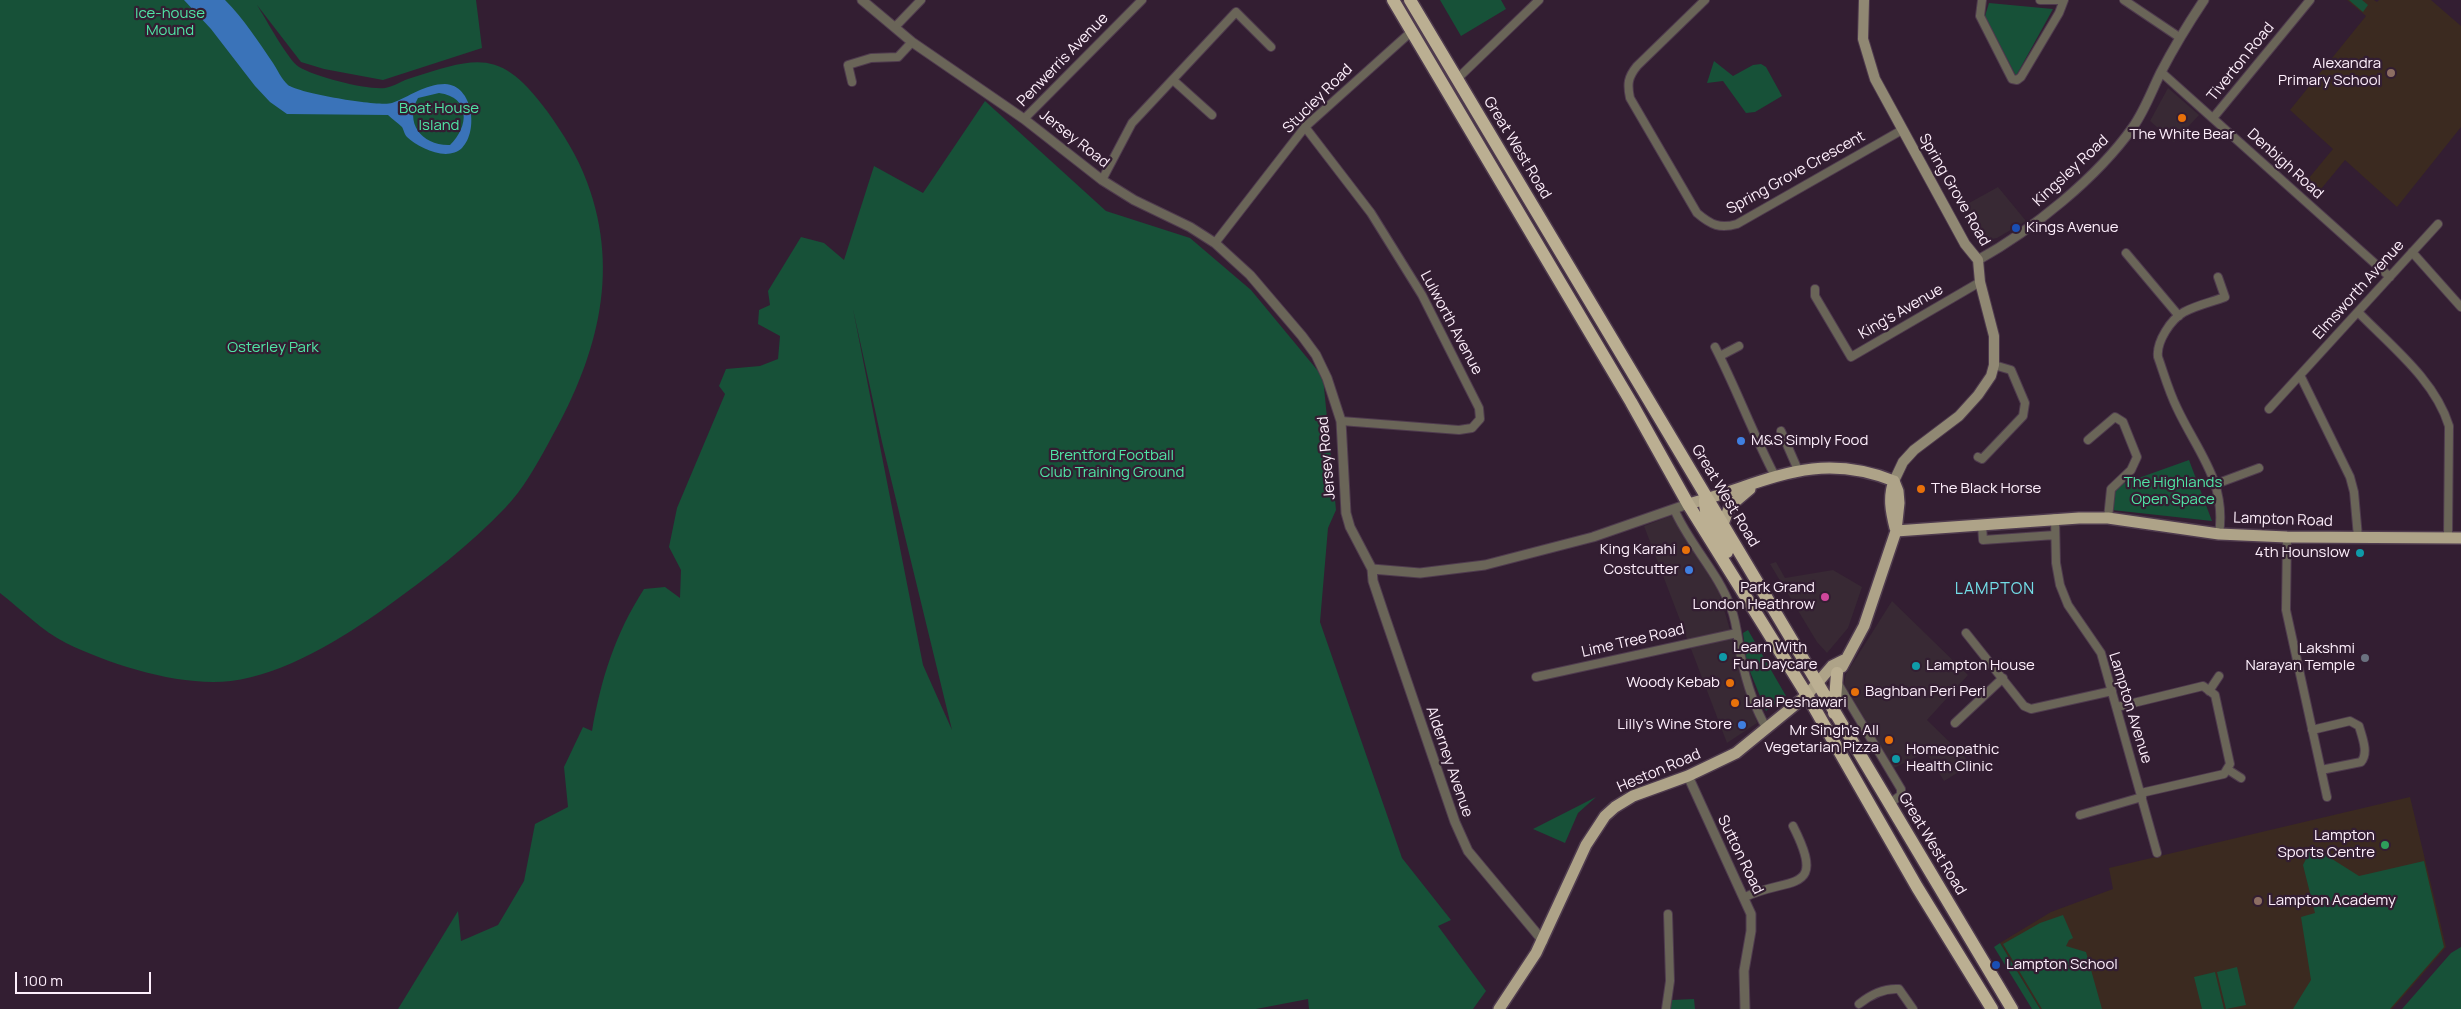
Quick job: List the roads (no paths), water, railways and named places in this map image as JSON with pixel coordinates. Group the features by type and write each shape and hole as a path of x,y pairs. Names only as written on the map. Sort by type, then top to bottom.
{"highway":[{"name":"Great West Road","path":"1393,0 1632,402 1688,504 1807,695 1917,887 1992,1009"},
{"name":"Great West Road","path":"1410,0 1834,713 1894,801 2012,1009"},
{"path":"1707,500 1705,510 1726,552 1735,581"},
{"path":"1834,713 1837,677"}],"main road":[{"name":"Spring Grove Road","path":"1864,0 1862,29 1867,58 1875,79 1965,244 1978,260 1980,282 1994,336 1994,365 1991,376 1959,416 1914,450 1903,462 1894,481"},
{"path":"1688,504 1755,485 1775,476 1798,470 1831,466 1874,473 1894,481 1900,503 1896,531 1864,626 1844,660 1837,677 1825,684 1818,685 1821,677 1832,666 1844,660"},
{"path":"1723,524 1730,506 1755,485"},
{"name":"Lampton Road","path":"1896,531 2055,518 2108,518 2219,534 2287,537 2461,538"},
{"name":"Heston Road","path":"1499,1009 1543,942 1586,845 1605,816 1615,807 1633,796 1688,776 1736,753 1818,685"}],"street":[{"name":"Jersey Road","path":"862,0 912,42 1024,119 1102,180 1134,200 1190,227 1215,242 1250,275 1302,336 1316,355 1327,378 1341,421 1346,513 1350,527 1372,569"},
{"path":"895,27 921,0"},
{"name":"Penwerris Avenue","path":"1024,119 1142,0"},
{"path":"1457,79 1539,0"},
{"name":"Spring Grove Crescent","path":"1705,0 1637,66 1630,74 1627,83 1630,98 1697,213 1713,226 1724,228 1737,224 1902,130"},
{"path":"1982,0 1980,16 2012,79 2017,80 2021,77 2059,13 2062,0 2040,0"},
{"path":"2124,0 2180,37"},
{"name":"Kingsley Road","path":"1978,260 2006,244 2031,226 2092,174 2114,151 2134,126 2180,37 2204,0"},
{"name":"Tiverton Road","path":"2213,118 2310,0"},
{"path":"1102,180 1132,123 1236,12 1271,47"},
{"name":"Stucley Road","path":"1215,242 1305,127 1412,30"},
{"path":"839,67 872,58 898,57 912,42"},
{"path":"848,65 852,82"},
{"name":"Denbigh Road","path":"2161,72 2390,277"},
{"path":"1173,80 1212,115"},
{"name":"Lulworth Avenue","path":"1305,127 1371,213 1422,295 1480,408 1480,418 1472,428 1459,430 1341,421"},
{"name":"Elmsworth Avenue","path":"2269,409 2438,224"},
{"path":"2412,252 2461,307"},
{"path":"2126,253 2179,316"},
{"path":"2218,277 2225,297 2179,316 2163,336 2157,349 2158,357 2176,407 2208,464 2216,484 2221,512 2219,534"},
{"name":"King's Avenue","path":"1815,288 1815,296 1851,357 1980,282"},
{"path":"2358,312 2428,384 2444,411 2449,426 2448,538"},
{"path":"1720,356 1739,346"},
{"path":"1715,347 1744,405 1753,434 1775,476"},
{"path":"1978,457 1982,459 2022,416 2026,403 2011,370 1994,365"},
{"path":"2300,375 2350,477 2354,492 2358,537"},
{"path":"2088,440 2115,417 2120,418 2137,457 2131,470 2112,489 2108,518"},
{"path":"1781,431 1798,470"},
{"path":"2216,484 2259,468"},
{"path":"1372,569 1420,573 1478,566 1585,540 1688,504"},
{"path":"1674,508 1680,522 1724,591 1732,610 1747,681 1760,718 1766,728"},
{"name":"Lampton Avenue","path":"2055,518 2056,569 2060,586 2068,605 2101,653 2157,853"},
{"path":"1982,525 1983,540 2055,535"},
{"path":"2287,537 2286,610 2327,797"},
{"name":"Alderney Avenue","path":"1372,569 1373,581 1455,822 1468,850 1512,907 1543,942"},
{"path":"1724,591 1735,581"},
{"name":"Lime Tree Road","path":"1536,677 1737,633"},
{"path":"1966,633 2024,706 2031,709 2040,709 2112,691"},
{"path":"2209,690 2219,676"},
{"name":"Great West Road","path":"1837,677 1901,789 1901,795 1894,801"},
{"path":"1955,723 2003,678"},
{"path":"2080,815 2142,795 2224,774 2230,764 2215,695 2203,686 2117,707"},
{"path":"2312,730 2350,721 2359,726 2361,732 2365,753 2361,762 2321,770"},
{"path":"2227,769 2241,778"},
{"name":"Sutton Road","path":"1688,776 1745,897 1752,919 1744,971 1745,1009"},
{"path":"1745,897 1792,884 1800,879 1807,860 1806,852 1793,826"},
{"path":"1666,1009 1670,981 1668,914"},
{"path":"1859,1004 1866,998 1891,988 1899,989 1913,1009"}],"water":[{"path":"184,0 225,0 250,30 288,85 307,92 384,104 392,103 431,86 445,84 454,86 462,92 470,110 470,131 467,140 462,148 456,152 441,154 426,149 412,141 406,136 402,127 388,115 287,114 270,102 255,86 211,29","holes":["439,93 457,100 462,106 464,114 461,130 450,145 431,142 418,131 413,116 414,107 418,98"]}],"place":[{"name":"Alexandra Primary School","path":"2391,73"},
{"name":"The White Bear","path":"2182,118"},
{"name":"Kings Avenue","path":"2016,228"},
{"name":"M&S Simply Food","path":"1741,441"},
{"name":"The Black Horse","path":"1921,489"},
{"name":"King Karahi","path":"1686,550"},
{"name":"4th Hounslow","path":"2360,553"},
{"name":"Costcutter","path":"1689,570"},
{"name":"Park Grand London Heathrow","path":"1825,597"},
{"name":"Learn With Fun Daycare","path":"1723,657"},
{"name":"Lakshmi Narayan Temple","path":"2365,658"},
{"name":"Lampton House","path":"1916,666"},
{"name":"Woody Kebab","path":"1730,683"},
{"name":"Baghban Peri Peri","path":"1855,692"},
{"name":"Lala Peshawari","path":"1735,703"},
{"name":"Lilly's Wine Store","path":"1742,725"},
{"name":"Mr Singh's All Vegetarian Pizza","path":"1889,740"},
{"name":"Homeopathic Health Clinic","path":"1896,759"},
{"name":"Lampton Sports Centre","path":"2385,845"},
{"name":"Lampton Academy","path":"2258,901"},
{"name":"Lampton School","path":"1996,965"}],"district":[{"name":"LAMPTON","path":"1995,590"}],"park label":[{"name":"Ice-house Mound","path":"170,22"},
{"name":"Boat House Island","path":"439,118"},
{"name":"Osterley Park","path":"273,348"},
{"name":"Brentford Football Club Training Ground","path":"1112,464"},
{"name":"The Highlands Open Space","path":"2173,492"}]}
